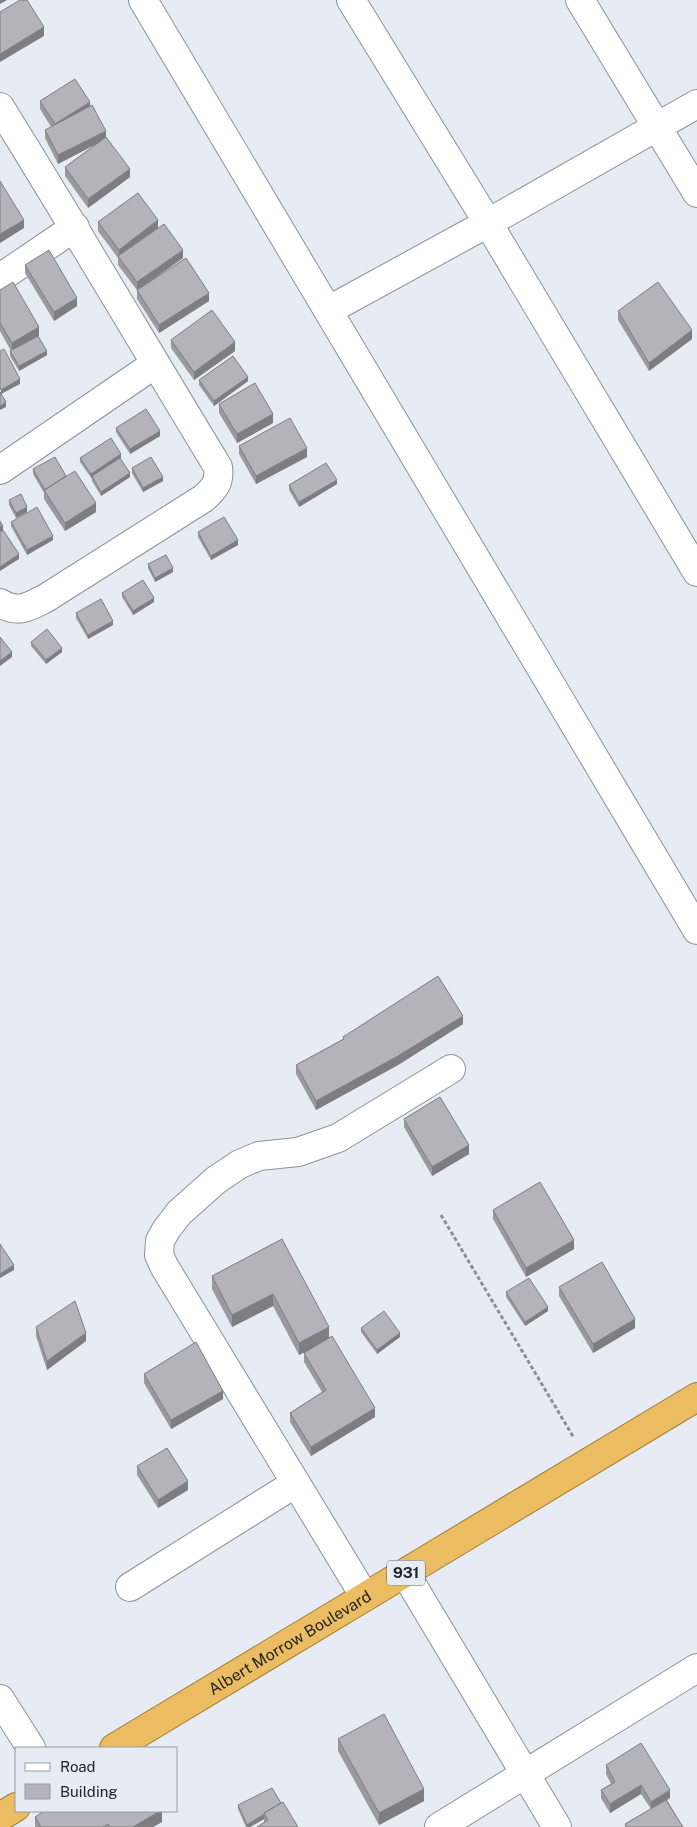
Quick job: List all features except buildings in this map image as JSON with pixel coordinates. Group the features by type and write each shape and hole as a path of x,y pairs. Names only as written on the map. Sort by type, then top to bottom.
{"highway":[{"name":"Albert Morrow Boulevard","path":"116,1747 697,1397"},
{"path":"0,1817 15,1808"}],"street":[{"path":"143,0 697,930"},
{"path":"351,0 488,223 697,572"},
{"path":"580,0 697,193"},
{"path":"329,310 488,223 697,104"},
{"path":"0,107 75,227 155,364 218,466 219,477 216,488 204,498 46,598 25,609 10,609 0,603"},
{"path":"0,278 75,227"},
{"path":"0,470 155,364"},
{"path":"365,1597 164,1266 159,1255 160,1241 179,1213 216,1180 240,1164 259,1156 298,1152 338,1138 451,1069"},
{"path":"130,1587 296,1483"},
{"path":"405,1573 557,1827"},
{"path":"439,1827 697,1668"},
{"path":"0,1699 30,1747"}],"path":[{"path":"441,1214 589,1462"}]}
